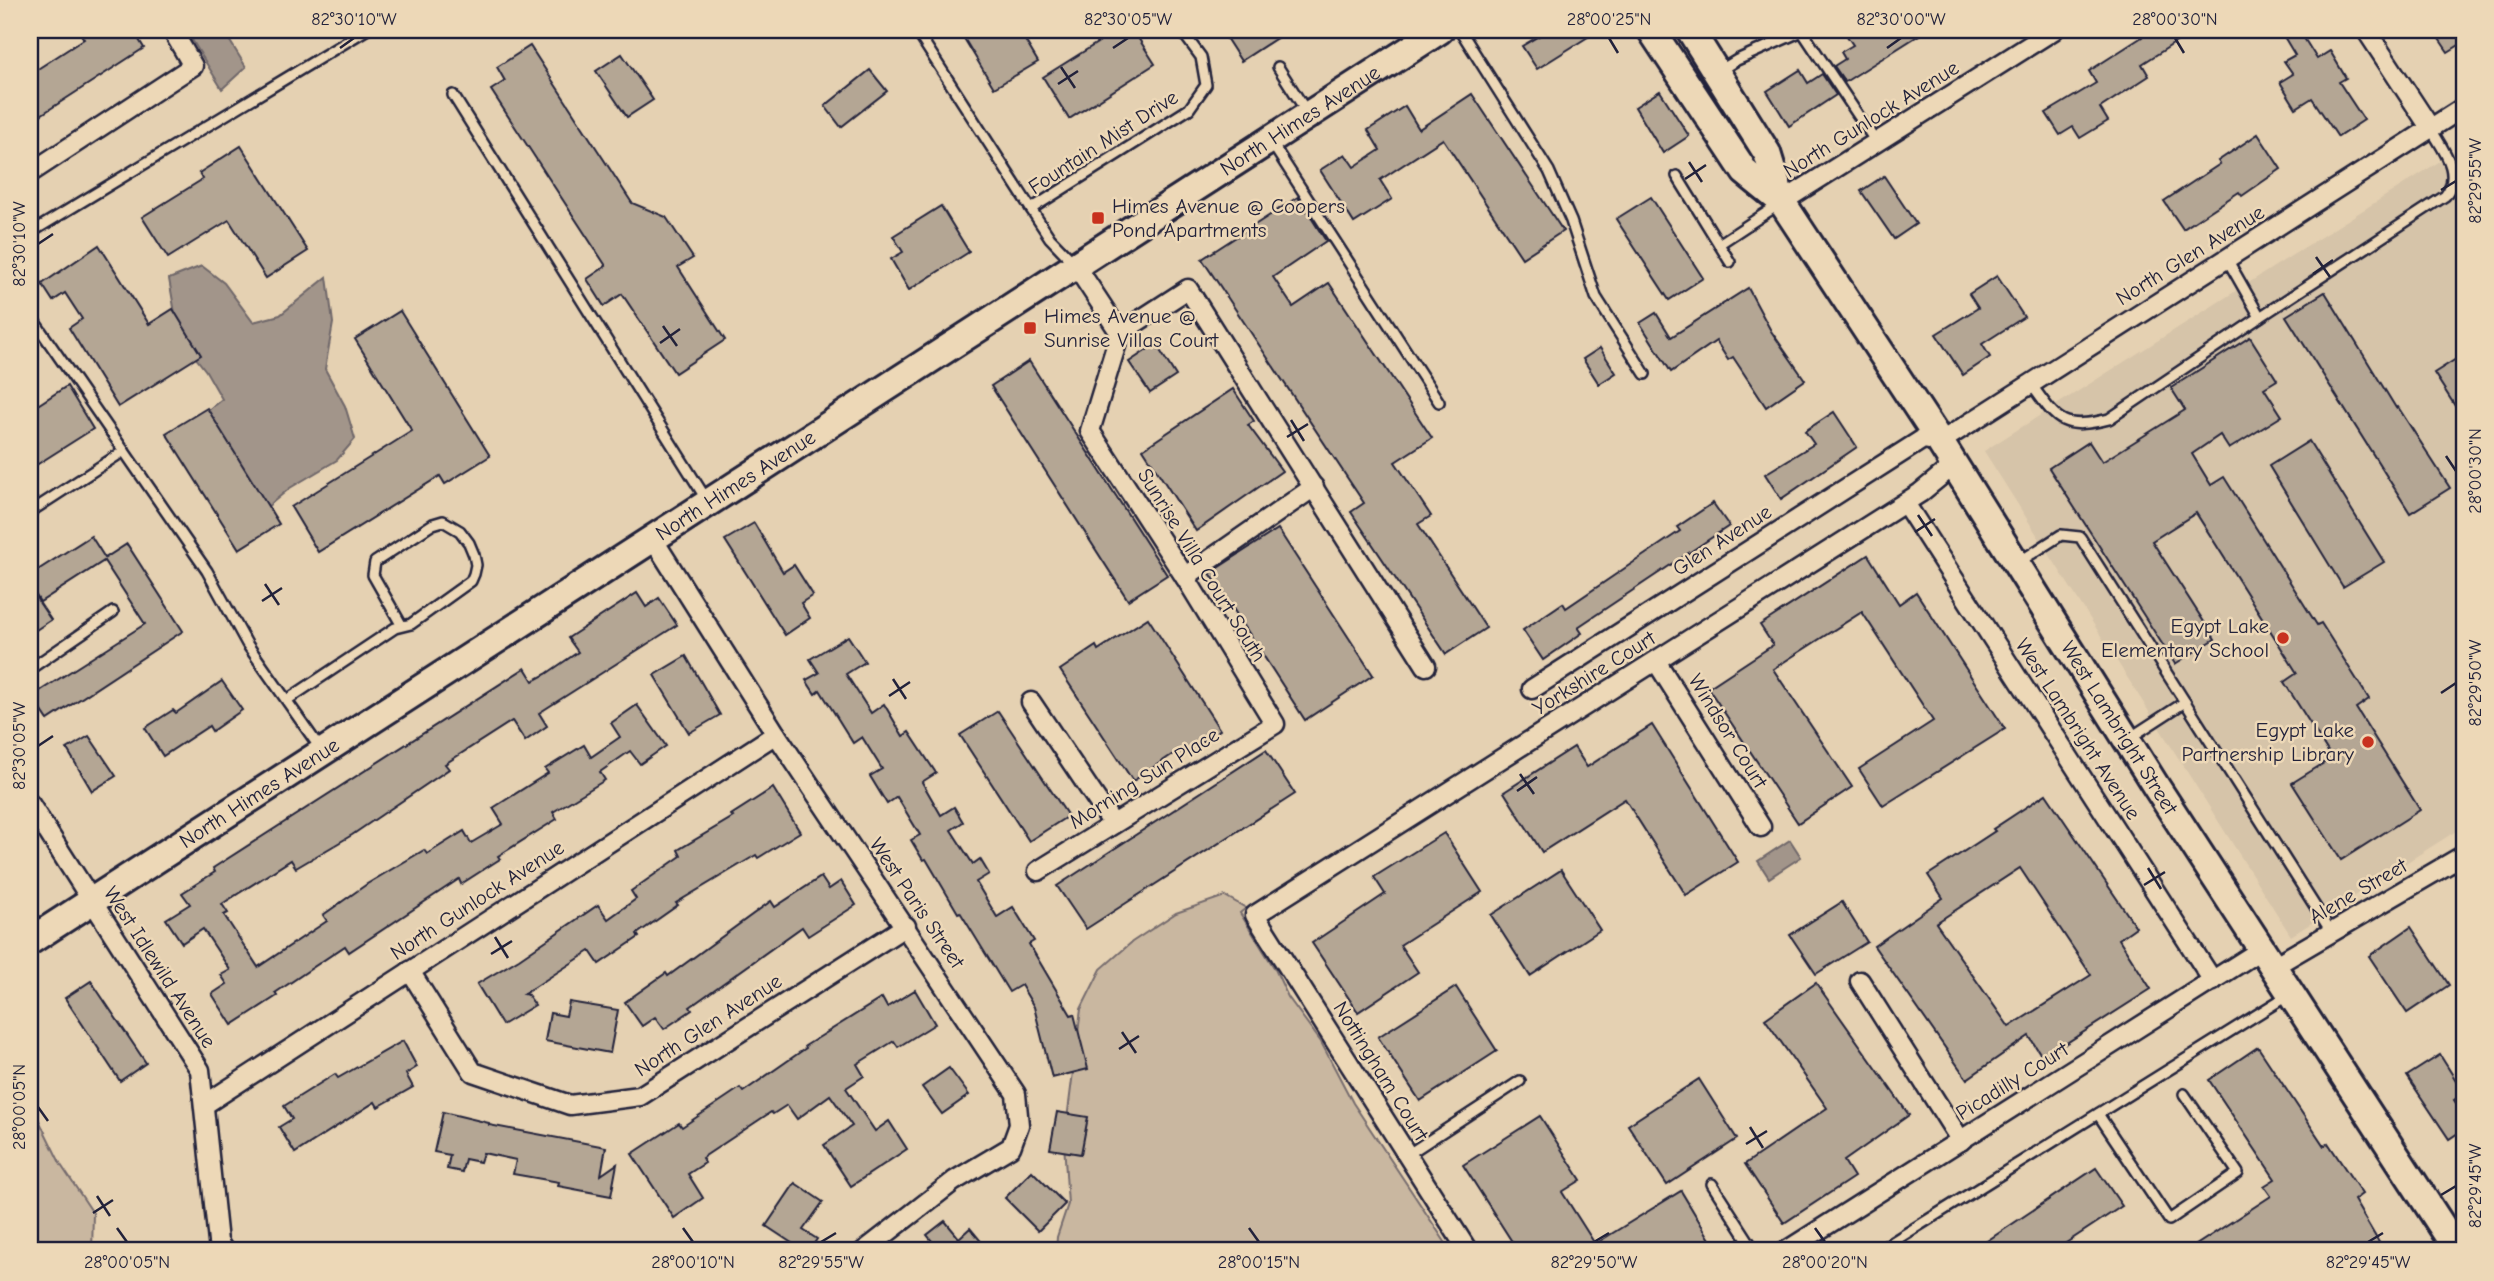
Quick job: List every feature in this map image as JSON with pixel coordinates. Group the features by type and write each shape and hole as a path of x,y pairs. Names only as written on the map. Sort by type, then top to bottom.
{"street":[{"path":"30,173 193,65 172,30"},
{"name":"North Himes Avenue","path":"30,941 1440,30"},
{"name":"West Lambright Street","path":"1651,30 1745,172 1782,202"},
{"name":"West Lambright Street","path":"1690,30 1767,153 1782,202 1940,442 2127,740 2458,1251"},
{"name":"North Gunlock Avenue","path":"1782,202 2054,30"},
{"path":"2366,30 2431,129"},
{"name":"North Glen Avenue","path":"1940,442 2464,107"},
{"path":"1076,266 1120,333 1188,289 1426,666"},
{"name":"Sunrise Villa Court South","path":"1120,333 1090,431 1185,577 1275,724"},
{"name":"Glen Avenue","path":"1532,689 1923,439 1940,442"},
{"name":"Yorkshire Court","path":"1255,915 1905,503 1954,466"},
{"path":"1185,577 1314,487"},
{"name":"West Lambright Avenue","path":"1905,503 2213,981"},
{"name":"West Paris Street","path":"653,539 776,734 1016,1094 1019,1125 1011,1147 954,1181 864,1251"},
{"name":"Windsor Court","path":"1656,661 1761,827"},
{"path":"1031,702 1113,824"},
{"name":"Morning Sun Place","path":"1038,871 1275,724"},
{"name":"North Gunlock Avenue","path":"204,1105 776,734"},
{"name":"West Idlewild Avenue","path":"30,804 200,1070 218,1242 224,1251"},
{"name":"Alene Street","path":"2268,958 2332,933 2464,855"},
{"name":"Nottingham Court","path":"1255,915 1468,1251"},
{"name":"North Glen Avenue","path":"410,971 473,1072 570,1105 640,1096 906,926"},
{"name":"Picadilly Court","path":"1786,1251 2213,981 2268,958"},
{"path":"1860,981 1961,1141"}],"lane":[{"path":"30,233 366,30"},
{"path":"916,30 1050,238 1076,266"},
{"name":"Fountain Mist Drive","path":"1031,209 1189,109 1206,85 1201,57 1181,30"},
{"path":"1460,30 1549,171 1571,221 1596,297 1645,374"},
{"path":"1717,73 1737,60 1802,32 1877,142"},
{"path":"1278,67 1309,115"},
{"path":"453,95 709,503"},
{"path":"2031,384 2051,412 2064,422 2084,425 2109,419 2445,195 2451,188 2453,172 2451,163 2431,129"},
{"path":"1270,140 1439,402"},
{"path":"1677,176 1730,262"},
{"path":"1719,244 1782,202"},
{"path":"2227,259 2260,317"},
{"path":"30,315 207,572 247,644 323,752"},
{"path":"30,512 124,451"},
{"path":"287,700 394,628 411,624 471,581 476,565 474,555 460,531 443,521 433,524 375,562 373,575 402,626"},
{"path":"2016,564 2061,535 2080,537 2332,933"},
{"path":"30,669 113,612"},
{"path":"2127,740 2185,702"},
{"path":"1879,1251 2291,993"},
{"path":"1407,1155 1520,1081"},
{"path":"2098,1114 2169,1220 2238,1173 2184,1094"},
{"path":"1712,1184 1755,1251"}],"shaded area":[{"path":"186,30 223,30 246,67 222,89"},
{"name":"Egypt Lake Elementary School","path":"2464,146 2464,826 2291,936 1984,451"},
{"path":"202,266 224,283 253,322 280,315 327,277 333,323 325,369 345,406 355,439 337,460 290,488 261,512 198,418 222,399 206,371 179,336 169,279"},
{"path":"1790,840 1801,857 1769,878 1758,861"},
{"path":"1225,896 1246,908 1240,913 1275,969 1288,997 1321,1042 1353,1103 1451,1251 1056,1251 1057,1237 1068,1204 1064,1143 1081,1009 1101,969 1132,942 1176,913"},
{"path":"30,1102 61,1165 93,1213 92,1251 30,1251"}],"building":[{"path":"78,30 133,30 144,48 30,122 30,74 84,39"},
{"path":"959,30 1019,30 1038,62 994,88"},
{"path":"1118,30 1133,30 1155,64 1069,119 1043,77"},
{"path":"1221,30 1289,30 1241,61"},
{"path":"1549,30 1599,30 1537,69 1522,46"},
{"path":"1843,30 1927,30 1845,82 1834,66 1845,59 1841,52 1853,45"},
{"path":"2138,30 2195,30 2142,64 2149,76 2100,108 2108,121 2080,138 2073,127 2060,135 2046,113 2096,83 2089,71 2142,37"},
{"path":"2280,30 2299,30 2317,59 2330,51 2346,78 2339,82 2364,120 2338,137 2312,98 2296,108 2280,82 2293,74 2284,61 2295,55"},
{"path":"2433,30 2464,30 2464,42 2448,52"},
{"path":"530,46 632,203 666,217 693,258 678,267 725,340 675,373 622,294 604,306 587,279 606,266 491,90 505,81 497,67"},
{"path":"622,54 653,100 627,117 596,71"},
{"path":"870,70 887,91 841,127 825,106"},
{"path":"1800,70 1808,83 1822,74 1836,95 1789,126 1767,91"},
{"path":"1660,91 1689,136 1663,153 1635,107"},
{"path":"1472,94 1563,231 1522,258 1443,139 1380,180 1392,199 1354,223 1320,170 1345,154 1354,167 1380,150 1368,130 1405,106 1419,129"},
{"path":"2258,134 2281,169 2242,196 2239,192 2183,229 2164,201 2220,164 2218,161"},
{"path":"241,146 308,251 266,278 229,220 168,258 142,217 203,179 199,173"},
{"path":"1884,176 1916,224 1894,239 1861,191"},
{"path":"1298,197 1326,241 1273,277 1293,307 1329,283 1432,438 1395,462 1431,516 1418,524 1486,628 1446,654 1351,512 1364,503 1202,259"},
{"path":"1651,197 1703,278 1669,300 1616,219"},
{"path":"941,206 969,252 909,290 891,259 903,252 893,236"},
{"path":"99,245 149,324 173,309 201,355 118,407 69,328 82,319 65,293 53,301 42,284"},
{"path":"1997,276 2024,317 1982,344 1990,357 1963,375 1936,334 1978,308 1969,294"},
{"path":"1748,288 1771,331 1805,380 1766,407 1733,357 1728,360 1716,341 1671,372 1640,323 1656,313 1671,337"},
{"path":"2325,292 2396,408 2398,407 2450,488 2410,513 2286,316"},
{"path":"400,311 490,456 445,484 440,476 318,552 291,507 412,431 355,339"},
{"path":"2250,337 2277,380 2264,388 2282,416 2229,449 2220,435 2192,454 2211,485 2224,477 2317,625 2321,623 2369,699 2356,708 2420,810 2341,860 2292,783 2332,758 2284,682 2297,673 2196,513 2152,541 2215,639 2175,664 2049,468 2089,442 2102,462 2185,410 2171,388"},
{"path":"1156,344 1176,376 1150,393 1129,362"},
{"path":"1600,348 1616,373 1599,384 1583,359"},
{"path":"2464,354 2464,420 2434,373"},
{"path":"1029,361 1167,575 1128,600 991,386"},
{"path":"67,386 93,429 30,469 30,410"},
{"path":"1233,389 1254,421 1248,425 1282,471 1196,531 1143,449"},
{"path":"207,408 279,524 239,549 166,433"},
{"path":"1834,412 1857,447 1781,499 1765,474 1814,444 1805,431"},
{"path":"2309,441 2384,562 2343,587 2269,466"},
{"path":"1713,503 1729,526 1578,627 1582,633 1543,660 1523,630 1563,603 1566,608 1680,531 1677,527"},
{"path":"754,523 783,572 794,565 813,595 801,603 810,618 785,635 725,540"},
{"path":"1278,529 1373,675 1305,720 1210,573"},
{"path":"91,536 105,558 127,544 183,631 48,720 32,696 145,624 104,561 40,602 30,586 30,575"},
{"path":"1868,555 1899,604 1916,592 2005,729 1883,806 1859,769 1933,721 1862,612 1773,669 1852,787 1798,823 1708,688 1773,645 1760,625"},
{"path":"30,589 51,620 30,634"},
{"path":"637,593 646,607 659,598 677,625 539,713 547,726 525,741 512,721 445,764 449,769 352,835 296,868 291,860 222,904 228,913 224,915 258,967 327,921 323,915 367,884 424,850 427,854 464,831 471,843 503,824 493,808 548,773 545,769 584,745 591,757 620,737 611,723 637,705 666,746 640,764 630,751 600,772 605,780 553,812 557,819 498,856 500,859 461,884 459,879 349,952 345,946 232,1025 212,994 227,984 221,975 230,970 203,929 182,943 166,919 190,904 182,893 215,872 213,868 525,668 533,681 546,674 578,652 568,638"},
{"path":"1148,618 1220,730 1182,754 1179,750 1133,781 1060,670 1096,646 1098,650"},
{"path":"848,636 865,662 846,674 871,713 884,704 903,736 909,732 936,773 922,782 941,815 954,807 963,822 951,830 973,864 980,859 989,874 976,882 997,917 1013,907 1034,941 1029,944 1071,1015 1074,1014 1088,1069 1052,1078 1034,1007 1021,985 1009,992 926,859 923,860 911,840 920,835 897,797 887,804 870,776 882,769 862,737 853,743 820,690 815,694 806,680 819,673 810,659"},
{"path":"686,656 720,715 689,733 654,675"},
{"path":"222,681 242,710 212,731 209,726 163,756 145,728 173,710 176,713"},
{"path":"998,711 1068,816 1029,841 960,735"},
{"path":"1652,725 1738,862 1686,895 1625,799 1542,852 1504,792 1574,747 1587,767"},
{"path":"89,736 116,776 92,791 67,749"},
{"path":"1266,750 1295,794 1086,929 1057,886"},
{"path":"773,788 800,832 676,903 678,905 637,934 639,937 599,964 590,951 524,994 528,995 535,1005 502,1025 477,984 598,905 608,919 636,899 631,891 681,856 678,850 733,817 731,815"},
{"path":"2046,794 2136,927 2119,939 2151,989 2043,1058 2029,1036 1967,1079 1874,946 1943,898 1928,875 1995,831 1993,829","holes":["2020,868 2091,975 2009,1027 1936,923"]},
{"path":"1444,833 1482,892 1400,945 1418,972 1358,1012 1312,943 1385,894 1374,877"},
{"path":"1561,870 1600,930 1530,976 1491,915"},
{"path":"821,877 829,889 841,881 856,905 808,936 802,927 690,1007 692,1010 664,1029 655,1017 642,1026 625,1002 666,973 668,976 771,901 775,907"},
{"path":"1842,902 1867,942 1816,974 1790,935"},
{"path":"2411,927 2449,985 2407,1013 2369,956"},
{"path":"91,981 146,1063 120,1081 65,998"},
{"path":"1816,983 1909,1115 1844,1161 1854,1177 1784,1223 1745,1164 1827,1108 1765,1019"},
{"path":"1456,987 1497,1051 1420,1101 1378,1037"},
{"path":"915,990 935,1024 898,1047 894,1041 857,1064 864,1076 846,1088 875,1131 889,1121 907,1149 851,1186 824,1145 852,1126 830,1095 797,1119 787,1105 773,1114 771,1112 702,1158 705,1163 688,1174 703,1198 674,1218 632,1154 679,1123 682,1127 740,1088 743,1092 806,1048 805,1046 882,998 887,1007"},
{"path":"569,1002 618,1010 610,1053 545,1041 550,1013 566,1016"},
{"path":"403,1041 417,1067 406,1074 413,1087 378,1107 375,1102 295,1153 279,1127 292,1119 284,1106 335,1074 338,1078"},
{"path":"2258,1047 2324,1146 2328,1143 2362,1194 2354,1200 2384,1251 2187,1251 2271,1196 2264,1186 2275,1179 2209,1080"},
{"path":"2440,1055 2464,1093 2454,1100 2464,1115 2464,1129 2449,1139 2407,1076"},
{"path":"949,1068 969,1095 942,1114 922,1087"},
{"path":"1699,1079 1737,1139 1667,1185 1628,1125"},
{"path":"443,1112 489,1125 606,1147 601,1175 617,1164 611,1196 558,1186 559,1182 513,1174 516,1160 483,1153 480,1162 465,1159 462,1172 447,1169 450,1155 434,1152"},
{"path":"1057,1112 1088,1117 1081,1154 1050,1149"},
{"path":"1540,1116 1581,1180 1562,1192 1595,1244 1681,1191 1717,1251 1518,1251 1463,1165"},
{"path":"2096,1168 2122,1206 2063,1245 2067,1251 1972,1251"},
{"path":"1032,1171 1065,1204 1038,1231 1005,1198"},
{"path":"795,1183 823,1202 803,1230 817,1239 809,1251 804,1251 766,1226"},
{"path":"945,1221 959,1238 970,1228 989,1251 940,1251 927,1235"}],"place":[{"name":"Himes Avenue @ Coopers Pond Apartments","path":"1098,218"},
{"name":"Himes Avenue @ Sunrise Villas Court","path":"1030,328"},
{"name":"Egypt Lake Elementary School","path":"2283,638"},
{"name":"Egypt Lake Partnership Library","path":"2368,742"}]}
